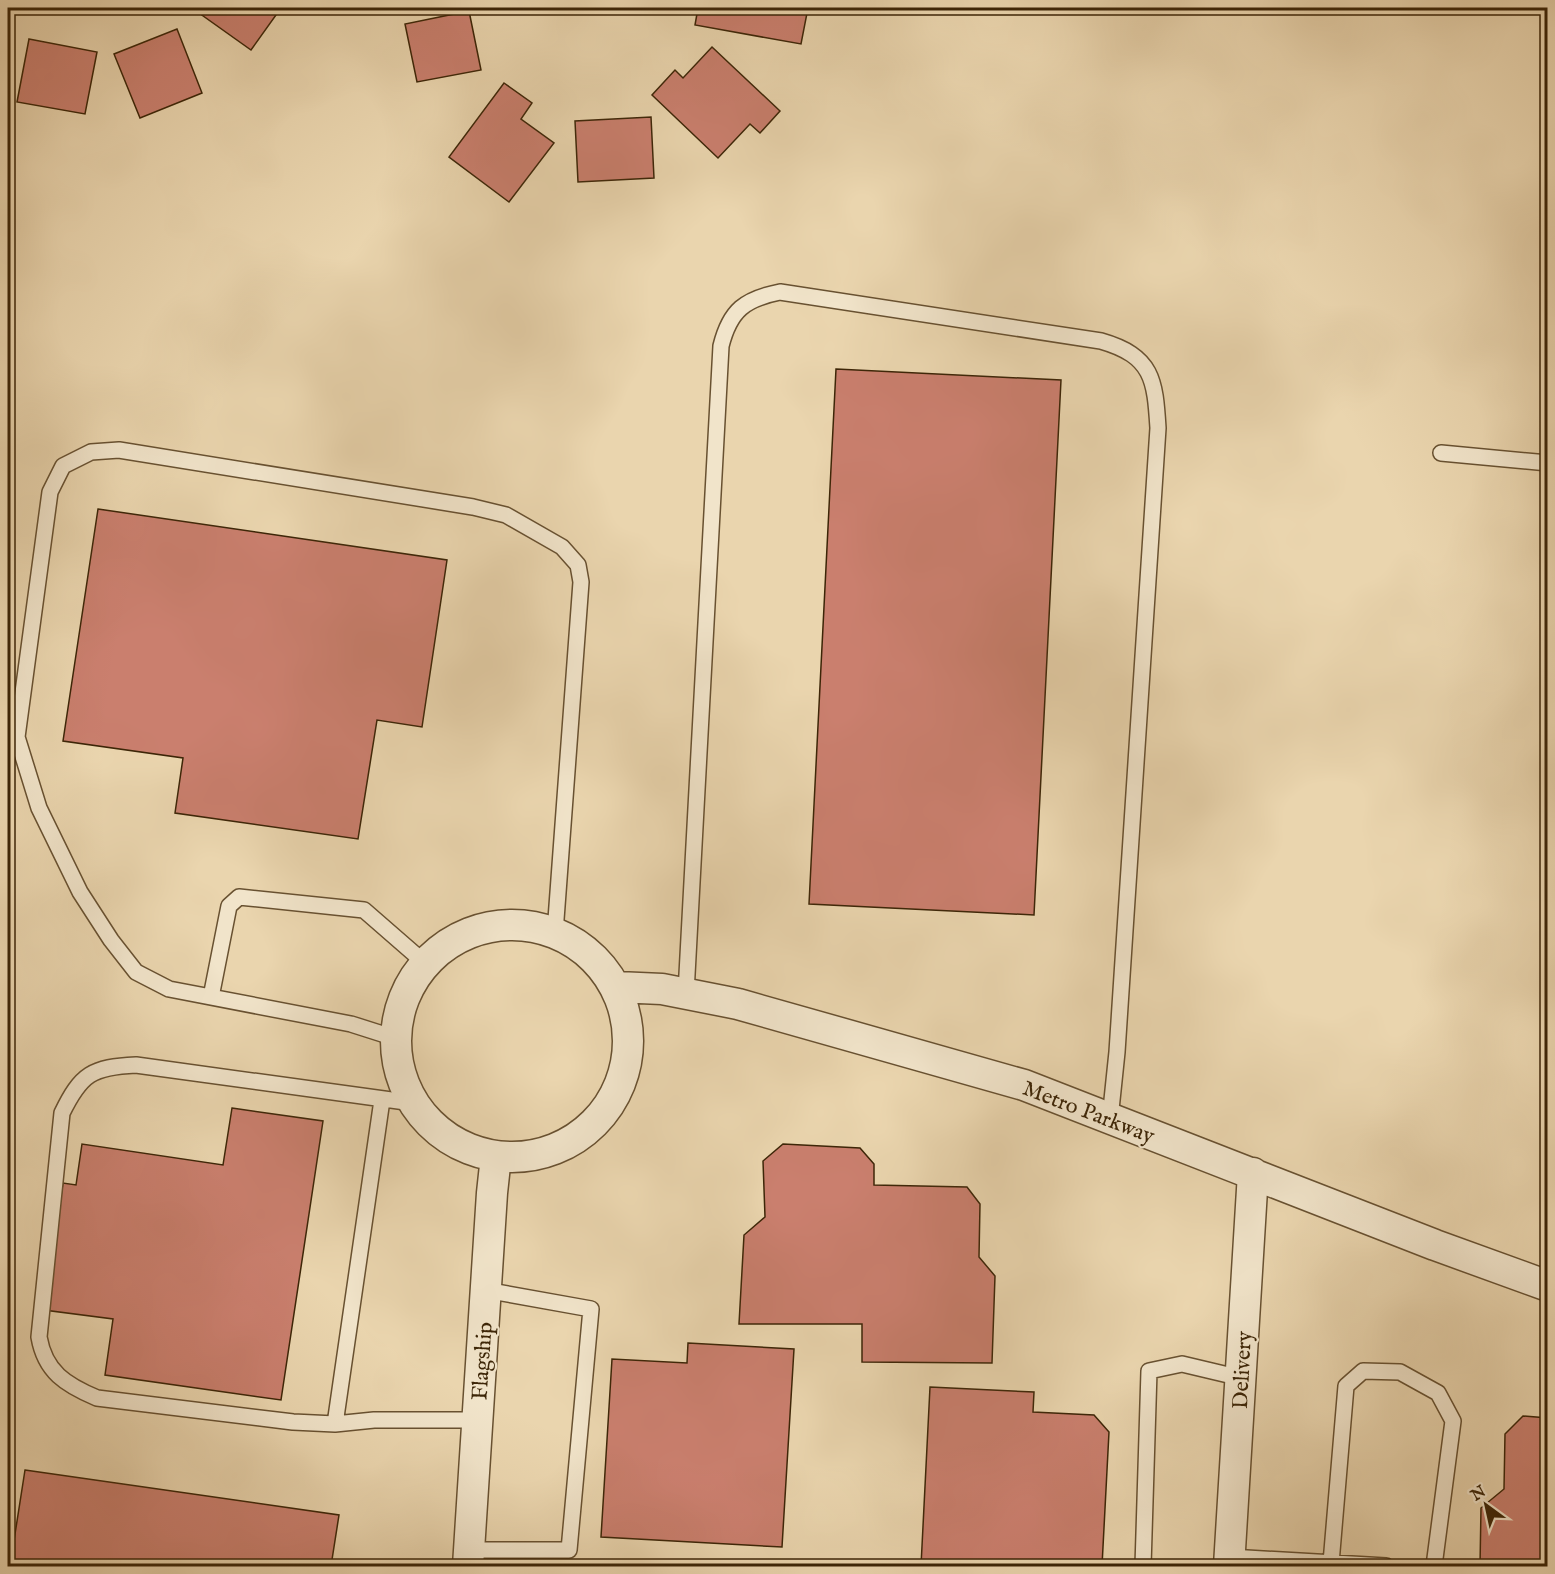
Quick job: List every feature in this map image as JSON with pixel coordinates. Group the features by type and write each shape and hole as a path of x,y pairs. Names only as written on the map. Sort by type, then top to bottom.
{"street":[{"path":"503,924 537,927 555,933 569,938 597,960 617,987 628,1021 628,1058 617,1092 596,1122 567,1144 533,1156 496,1156 464,1147 435,1129 413,1102 399,1072 395,1038 401,1004 417,974 440,949 470,932 503,924"},
{"name":"Metro Parkway","path":"617,987 662,988 738,1004 1024,1085 1436,1245 1548,1286"},
{"name":"Flagship","path":"468,1558 496,1156"},
{"name":"Delivery","path":"1230,1562 1253,1173"}],"lane":[{"path":"686,993 721,346 725,328 734,313 747,303 762,296 780,292 1101,341 1120,347 1134,356 1147,369 1155,389 1158,428 1119,1028 1110,1119"},
{"path":"395,1038 351,1024 170,988 136,972 111,940 80,892 39,808 17,737 50,492 63,466 91,452 119,450 473,507 506,515 562,548 578,565 581,582 555,933"},
{"path":"1441,453 1548,463"},
{"path":"211,997 229,906 239,897 364,910 426,964"},
{"path":"413,1102 382,1100 136,1065 111,1066 90,1073 73,1089 62,1113 39,1337 42,1354 60,1377 75,1389 97,1398 293,1422 334,1424 374,1420 477,1420"},
{"path":"334,1424 382,1100"},
{"path":"468,1558 569,1550 591,1309 485,1290"},
{"path":"1143,1566 1149,1371 1182,1364 1241,1378"},
{"path":"1330,1563 1346,1386 1363,1371 1400,1372 1438,1393 1453,1421 1434,1566 1432,1566"},
{"path":"1230,1562 1386,1566"}],"building":[{"path":"192,8 281,8 251,50"},
{"path":"698,8 808,8 801,44 695,25"},
{"path":"469,11 481,70 417,82 405,24"},
{"path":"177,29 202,93 140,118 114,54"},
{"path":"29,39 97,52 85,114 17,102"},
{"path":"712,47 780,111 760,133 750,124 718,158 652,95 675,70 683,78"},
{"path":"504,83 532,103 521,119 554,143 509,202 449,157"},
{"path":"651,117 654,178 578,182 575,121"},
{"path":"836,369 1061,380 1034,915 809,904"},
{"path":"98,509 447,560 422,727 377,720 358,839 175,813 183,758 63,741"},
{"path":"232,1108 323,1121 281,1400 105,1375 113,1319 44,1310 63,1183 76,1185 82,1144 223,1165"},
{"path":"783,1144 860,1148 874,1164 874,1185 967,1187 980,1204 979,1257 995,1276 992,1363 862,1362 862,1324 739,1324 744,1235 765,1217 763,1161"},
{"path":"688,1343 794,1349 782,1547 601,1537 612,1359 687,1363"},
{"path":"930,1387 1034,1392 1033,1412 1094,1415 1109,1432 1102,1566 921,1566"},
{"path":"1523,1416 1548,1418 1548,1566 1480,1566 1481,1508 1504,1489 1505,1434"},
{"path":"25,1470 339,1515 331,1566 10,1566"}]}
